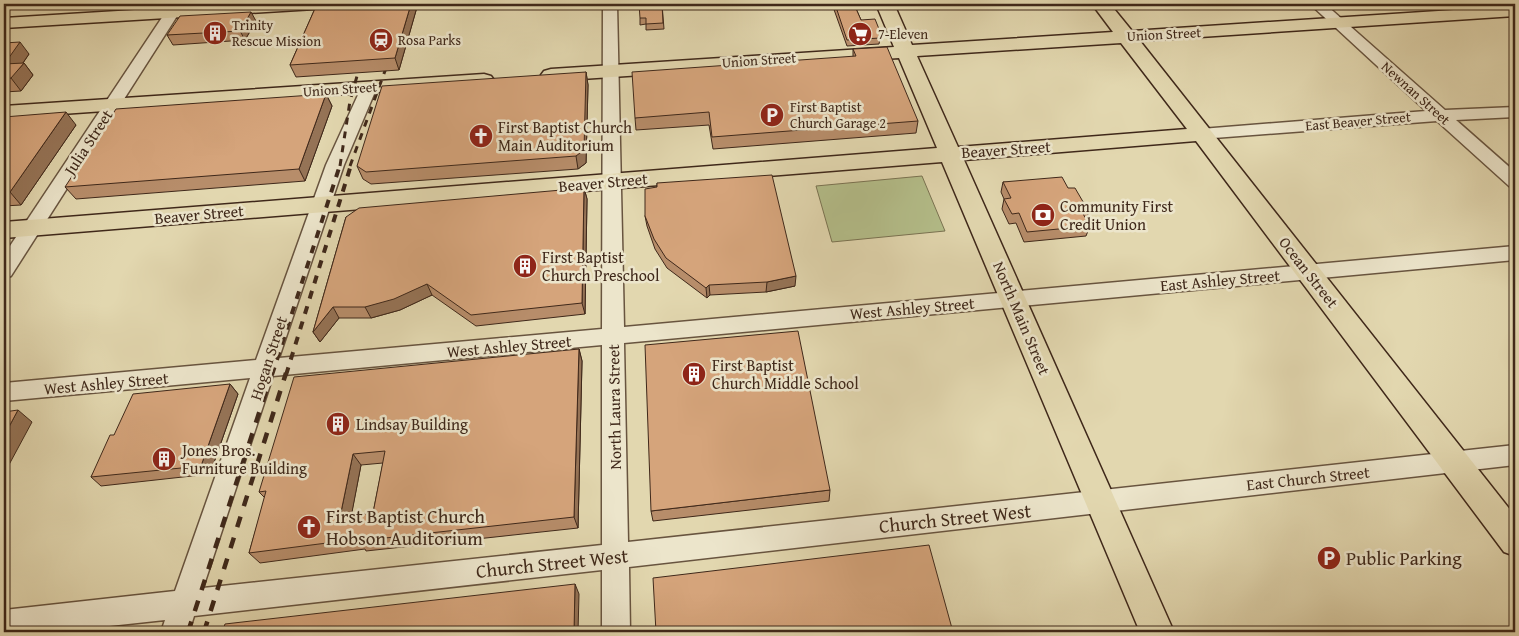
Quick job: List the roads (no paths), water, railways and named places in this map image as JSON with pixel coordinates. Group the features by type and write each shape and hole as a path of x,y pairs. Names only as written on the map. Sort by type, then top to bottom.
{"main road":[{"path":"4,23 315,4"},
{"name":"North Main Street","path":"885,4 1157,632"},
{"name":"Ocean Street","path":"1100,4 1515,541"},
{"name":"Union Street","path":"530,76 1515,11"},
{"name":"Union Street","path":"4,112 500,78"},
{"name":"Beaver Street","path":"4,230 1201,134"}],"street":[{"name":"North Laura Street","path":"610,4 616,632"},
{"name":"Newnan Street","path":"1317,4 1515,182"},
{"name":"Julia Street","path":"4,271 172,13"},
{"name":"Hogan Street","path":"175,632 320,204 335,164 369,87"},
{"name":"East Beaver Street","path":"1201,134 1515,112"},
{"name":"East Ashley Street","path":"1014,299 1515,253"},
{"name":"West Ashley Street","path":"4,392 1014,299"},
{"name":"East Church Street","path":"1101,501 1515,454"},
{"name":"Church Street West","path":"4,624 1101,501"}],"railway":[{"path":"350,166 389,60"},
{"path":"340,166 350,101 361,62"},
{"path":"272,375 340,165"},
{"path":"286,375 351,165"},
{"path":"188,632 272,373"},
{"path":"204,632 286,373"}],"place":[{"name":"Trinity Rescue Mission","path":"215,33"},
{"name":"7-Eleven","path":"860,34"},
{"name":"Rosa Parks","path":"381,40"},
{"name":"First Baptist Church Garage 2","path":"772,115"},
{"name":"First Baptist Church Main Auditorium","path":"481,136"},
{"name":"Community First Credit Union","path":"1043,215"},
{"name":"First Baptist Church Preschool","path":"525,266"},
{"name":"First Baptist Church Middle School","path":"694,374"},
{"name":"Lindsay Building","path":"338,424"},
{"name":"Jones Bros. Furniture Building","path":"164,459"},
{"name":"First Baptist Church Hobson Auditorium","path":"309,527"},
{"name":"Public Parking","path":"1329,558"}]}
